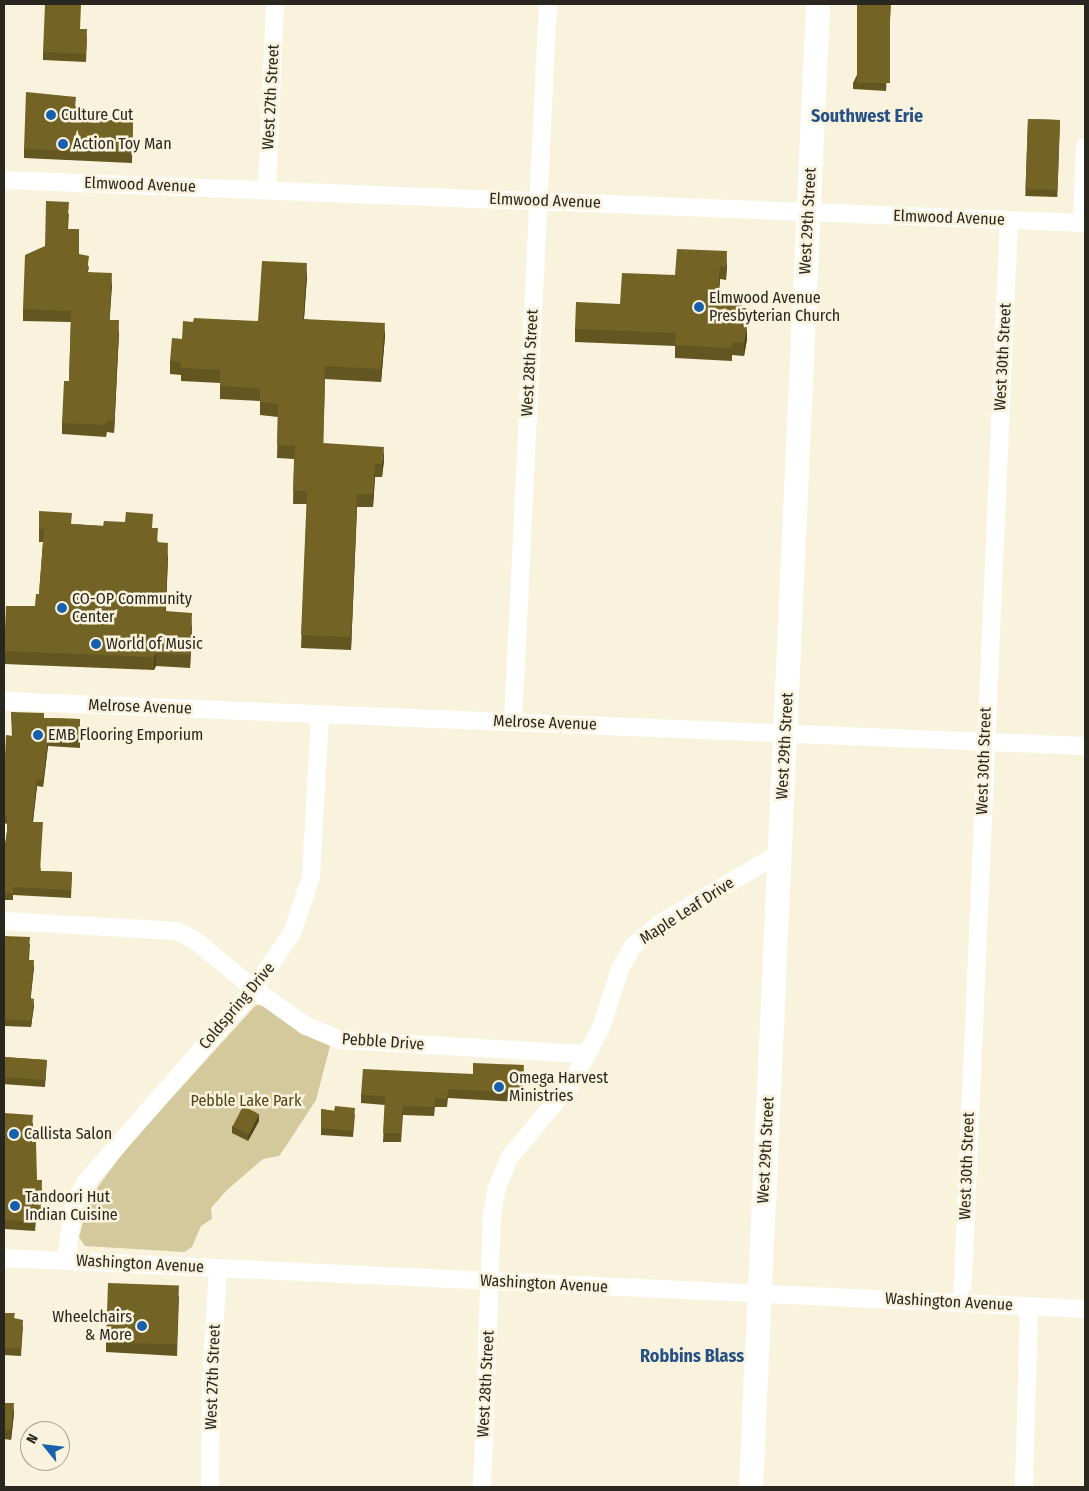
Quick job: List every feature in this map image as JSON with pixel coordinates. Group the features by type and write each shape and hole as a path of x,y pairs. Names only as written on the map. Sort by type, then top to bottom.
{"street":[{"name":"West 27th Street","path":"267,190 275,4"},
{"name":"West 28th Street","path":"513,722 548,4"},
{"name":"West 29th Street","path":"751,1487 818,4"},
{"path":"1083,223 1085,147"},
{"name":"Elmwood Avenue","path":"4,180 1083,223"},
{"name":"West 30th Street","path":"962,1303 1009,220"},
{"name":"Melrose Avenue","path":"4,701 1085,746"},
{"name":"Coldspring Drive","path":"66,1260 74,1204 85,1183 254,989 284,949 307,895 313,857 320,714"},
{"name":"Maple Leaf Drive","path":"490,1282 494,1198 504,1169 509,1158 572,1082 609,1008 622,963 633,946 661,924 780,853"},
{"name":"Pebble Drive","path":"4,921 177,931 196,941 254,989 306,1026 341,1040 587,1054"},
{"name":"Washington Avenue","path":"4,1258 1085,1309"},
{"name":"West 27th Street","path":"210,1487 211,1392 218,1268"},
{"name":"West 28th Street","path":"482,1487 490,1282"},
{"path":"1024,1487 1029,1306"}],"green space":[{"name":"Pebble Lake Park","path":"256,1005 265,1006 300,1033 330,1046 316,1100 279,1156 263,1159 227,1190 211,1208 212,1219 201,1226 192,1247 184,1252 85,1246 79,1237 90,1197 130,1144"}],"building":[{"path":"45,4 81,4 80,29 87,29 86,54 43,52"},
{"path":"857,4 890,4 890,83 857,83"},
{"path":"26,92 76,97 74,119 133,121 132,153 24,149"},
{"path":"1028,119 1060,120 1058,190 1026,189"},
{"path":"46,201 69,202 67,229 79,229 79,254 89,256 87,272 112,273 109,320 119,320 114,421 107,421 106,425 62,423 64,381 69,381 71,311 23,309 25,255 45,246"},
{"path":"677,249 727,251 726,267 720,266 718,297 742,299 742,308 746,308 747,326 744,343 732,342 732,348 675,345 676,333 575,329 576,302 620,304 622,273 675,275"},
{"path":"262,261 307,263 303,319 385,323 381,369 325,366 323,443 384,447 382,464 375,464 373,494 357,494 351,637 301,635 307,491 293,491 295,446 277,445 278,404 260,402 260,388 220,386 220,370 181,368 181,362 170,361 172,338 182,339 183,321 193,322 194,318 258,321"},
{"path":"39,511 72,513 71,524 103,526 104,521 125,522 126,512 153,514 152,528 158,528 157,542 168,543 165,611 192,613 190,655 156,653 154,657 4,651 6,606 35,606 36,594 39,594 44,529 39,529"},
{"path":"11,712 44,713 44,718 80,719 80,740 48,739 43,779 37,779 32,822 43,822 40,871 72,872 71,890 13,887 13,893 4,892 4,852 7,816 4,816 4,776 6,735 13,736"},
{"path":"4,936 30,937 28,960 34,960 30,998 34,999 31,1021 4,1019"},
{"path":"4,1057 47,1060 46,1080 4,1077"},
{"path":"473,1063 524,1065 521,1093 448,1089 447,1099 435,1098 434,1107 403,1106 401,1133 383,1133 385,1096 361,1095 363,1069 473,1074"},
{"path":"243,1106 259,1114 249,1135 233,1126"},
{"path":"335,1106 355,1108 353,1131 321,1128 321,1109 334,1111"},
{"path":"4,1113 33,1115 31,1142 36,1142 37,1180 42,1180 41,1213 36,1213 35,1222 4,1220"},
{"path":"108,1283 179,1285 177,1344 106,1342"},
{"path":"4,1313 15,1313 14,1318 23,1320 21,1349 4,1348"},
{"path":"4,1403 14,1403 11,1430 4,1429"}],"place":[{"name":"Culture Cut","path":"51,115"},
{"name":"Action Toy Man","path":"63,144"},
{"name":"Elmwood Avenue Presbyterian Church","path":"699,307"},
{"name":"CO-OP Community Center","path":"62,608"},
{"name":"World of Music","path":"96,644"},
{"name":"EMB Flooring Emporium","path":"38,735"},
{"name":"Omega Harvest Ministries","path":"499,1087"},
{"name":"Callista Salon","path":"14,1134"},
{"name":"Tandoori Hut Indian Cuisine","path":"15,1206"},
{"name":"Wheelchairs & More","path":"142,1326"}],"district":[{"name":"Southwest Erie","path":"867,116"},
{"name":"Robbins Blass","path":"692,1356"}]}
